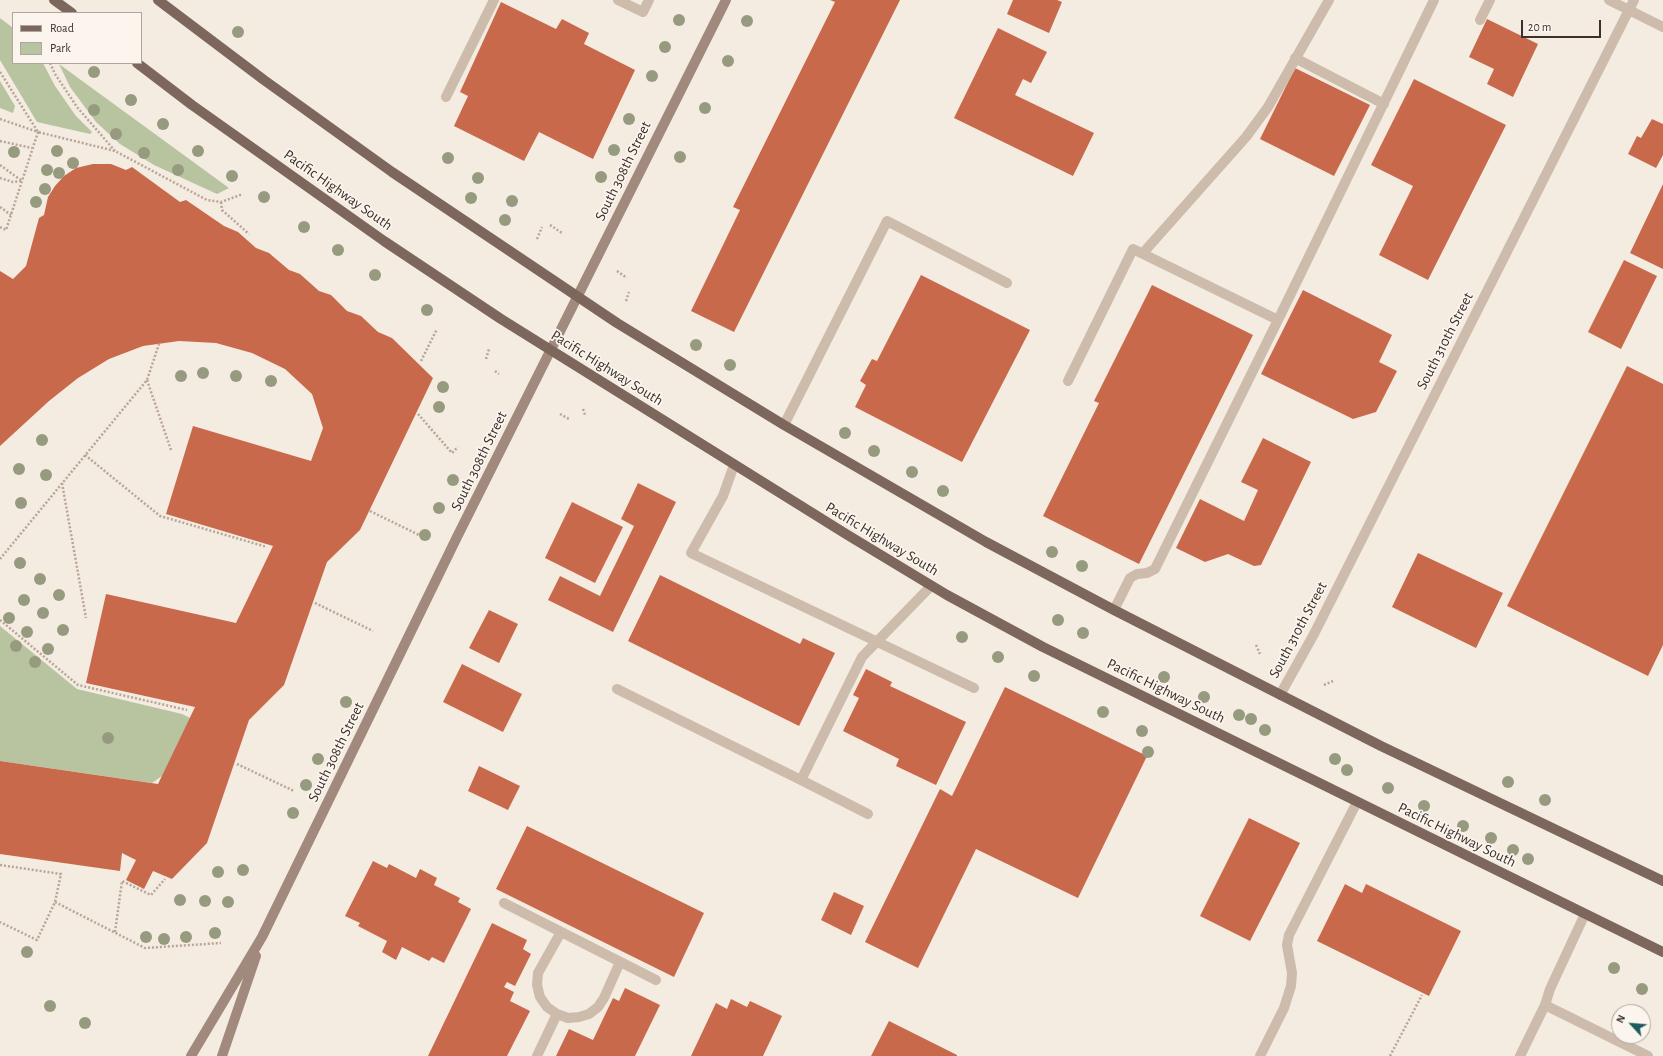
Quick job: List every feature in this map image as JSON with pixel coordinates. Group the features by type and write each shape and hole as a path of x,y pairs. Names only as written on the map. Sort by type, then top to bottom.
{"main road":[{"path":"54,0 71,12"},
{"path":"158,0 264,80 392,172 643,339 784,424 980,538 1114,610 1381,746 1663,882"},
{"name":"Pacific Highway South","path":"138,64 192,105 384,241 550,350 931,586 1043,647 1663,952"}],"street":[{"path":"446,97 494,0"},
{"path":"618,0 643,12 649,0"},
{"name":"South 308th Street","path":"191,1056 262,937 550,350 726,0"},
{"path":"1143,253 1246,137 1268,107 1329,0"},
{"path":"1114,610 1130,578 1137,574 1147,574 1155,568 1434,0"},
{"path":"1480,20 1490,0"},
{"path":"1609,0 1663,27"},
{"name":"South 310th Street","path":"1280,695 1314,634 1634,0"},
{"path":"1295,58 1384,104"},
{"path":"784,424 887,221 1007,283"},
{"path":"1068,381 1133,249 1278,320"},
{"path":"734,465 723,496 691,553 974,688"},
{"path":"801,780 862,656 931,586"},
{"path":"617,689 868,814"},
{"path":"1260,1056 1284,1008 1291,986 1292,973 1287,945 1289,935 1356,802"},
{"path":"504,903 656,980"},
{"path":"1520,1056 1545,1005 1550,989 1585,914"},
{"path":"561,932 538,973 537,986 540,998 547,1007 557,1014 568,1018 579,1017 589,1014 598,1007 604,998 620,962"},
{"name":"South 308th Street","path":"222,1056 262,937"},
{"path":"1545,1005 1648,1056"},
{"path":"537,1056 557,1014"}],"path":[{"path":"50,64 55,74 77,107 115,151"},
{"path":"0,72 38,132"},
{"path":"0,119 38,132 115,151 207,200 221,202 243,194"},
{"path":"0,227 6,230 38,132"},
{"path":"0,141 32,148"},
{"path":"0,165 22,181"},
{"path":"0,178 13,182 22,181"},
{"path":"221,202 222,210 249,234"},
{"path":"0,207 11,215"},
{"path":"550,225 562,233"},
{"path":"537,239 542,227"},
{"path":"617,271 626,278"},
{"path":"626,301 629,292"},
{"path":"421,361 436,329"},
{"path":"0,559 147,380 159,344"},
{"path":"486,359 489,350"},
{"path":"494,371 499,374"},
{"path":"147,380 171,450"},
{"path":"583,409 586,415"},
{"path":"418,414 452,452 458,447"},
{"path":"560,414 569,420"},
{"path":"85,455 160,516 268,547"},
{"path":"62,483 86,618"},
{"path":"370,511 419,535"},
{"path":"315,603 373,631"},
{"path":"0,620 78,685 187,710"},
{"path":"1256,645 1260,654"},
{"path":"1324,684 1333,681"},
{"path":"237,764 294,792"},
{"path":"0,865 62,874 56,902 37,940 0,922"},
{"path":"115,932 122,881 151,895 165,879"},
{"path":"56,902 145,948 221,943"},
{"path":"1390,1056 1422,995"}],"green space":[{"path":"0,18 12,27 12,64 44,64 55,86 76,116 92,132 90,134 37,122 0,60"},
{"path":"59,64 229,188 217,194 154,165 120,144 96,122 70,87"},
{"path":"0,81 15,106 13,113 0,108"},
{"path":"0,626 77,689 182,714 190,718 162,776 152,783 0,761"}],"building":[{"path":"830,0 900,0 734,332 691,311 740,210 733,207 835,2"},
{"path":"1013,0 1057,0 1062,2 1049,33 1007,14"},
{"path":"501,2 556,29 562,19 589,33 584,44 635,70 593,159 539,132 524,161 454,126 468,96 460,92"},
{"path":"1487,19 1538,44 1513,97 1487,84 1494,69 1469,57"},
{"path":"998,28 1047,52 1031,83 1023,79 1015,95 1094,133 1073,176 954,118"},
{"path":"1295,68 1370,105 1334,176 1260,139"},
{"path":"1414,79 1506,125 1428,280 1379,255 1413,186 1371,165"},
{"path":"1652,119 1663,124 1663,155 1656,168 1628,154 1637,136 1641,138"},
{"path":"93,164 111,164 126,170 132,167 180,202 186,200 224,226 238,232 256,248 269,253 289,270 300,274 319,291 331,295 347,311 361,316 378,332 392,338 433,378 360,530 327,562 284,685 249,720 207,843 172,879 153,871 144,889 126,880 136,860 122,853 120,871 0,854 0,761 158,784 195,707 86,683 106,594 236,623 273,546 166,514 193,426 311,461 323,428 312,394 285,369 252,353 216,343 179,341 143,346 109,359 78,378 49,401 0,446 0,271 13,279 26,266 39,218 44,215 48,197 55,186 64,176 76,168"},
{"path":"1663,184 1663,269 1630,253"},
{"path":"1624,260 1657,276 1621,349 1588,332"},
{"path":"921,275 1030,330 962,462 855,407 866,385 860,381 872,359 877,361"},
{"path":"1152,285 1253,335 1139,564 1043,516 1099,403 1094,401"},
{"path":"1303,290 1392,335 1379,362 1397,371 1376,412 1353,419 1261,374"},
{"path":"1627,366 1663,384 1663,645 1648,676 1507,606"},
{"path":"1263,438 1311,462 1261,565 1254,566 1228,554 1205,562 1176,548 1200,499 1244,521 1258,490 1241,482"},
{"path":"638,483 676,502 613,632 548,600 560,576 600,596 634,526 621,519"},
{"path":"572,502 623,527 595,583 545,558"},
{"path":"1418,553 1503,593 1476,648 1392,607"},
{"path":"660,575 800,644 803,638 835,653 799,726 628,641"},
{"path":"489,610 518,624 499,663 469,648"},
{"path":"462,664 522,694 503,732 443,702"},
{"path":"866,669 892,682 890,686 966,722 936,785 896,766 899,759 843,731 859,698 853,695"},
{"path":"1005,687 1147,756 1078,898 976,849 918,968 865,942 940,789 952,796"},
{"path":"479,766 520,786 508,810 468,791"},
{"path":"1249,818 1300,843 1250,941 1200,916"},
{"path":"527,826 704,913 674,977 496,889"},
{"path":"373,861 387,868 389,864 416,878 420,869 437,878 434,885 460,898 458,902 471,909 444,963 432,957 429,961 402,947 396,960 382,952 387,941 358,926 360,923 345,916"},
{"path":"1345,884 1362,893 1366,884 1461,931 1429,996 1317,941"},
{"path":"834,892 864,906 851,935 821,920"},
{"path":"492,923 527,940 523,949 531,954 515,986 507,982 504,987 514,992 510,1001 530,1011 507,1056 428,1056"},
{"path":"625,988 660,1005 635,1056 556,1056 569,1029 593,1040 613,998 619,1001"},
{"path":"731,999 747,1007 750,1001 782,1016 763,1056 691,1056 716,1003 727,1009"},
{"path":"889,1021 957,1055 957,1056 871,1056"}]}
